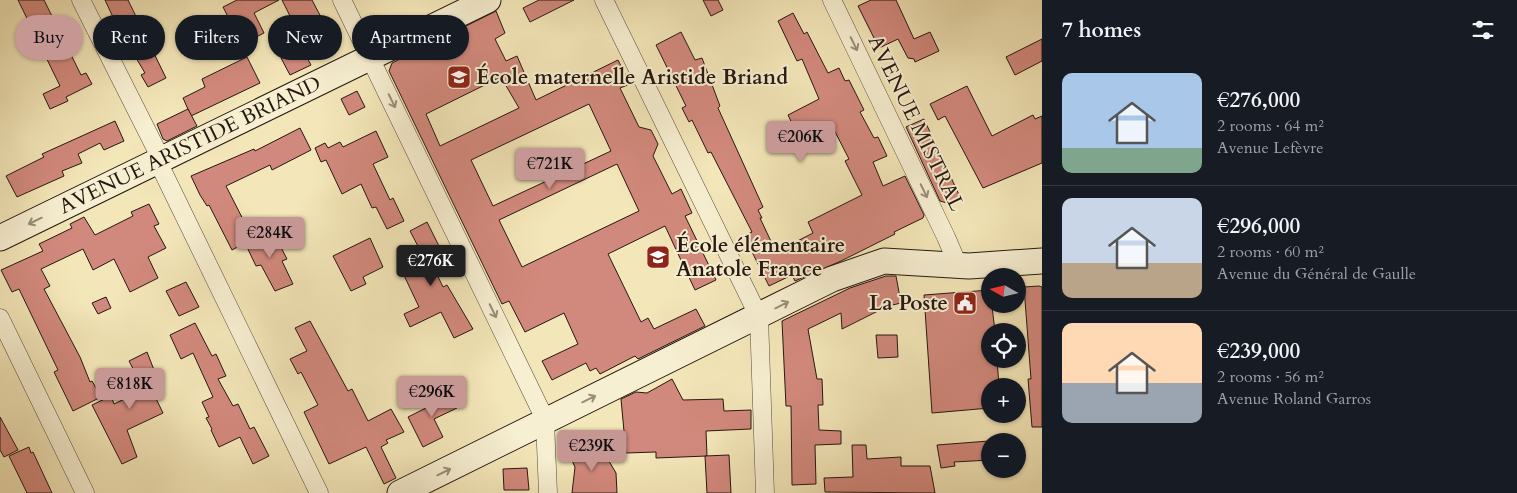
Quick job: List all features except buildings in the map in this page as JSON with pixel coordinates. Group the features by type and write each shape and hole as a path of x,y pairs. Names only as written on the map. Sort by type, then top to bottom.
{"street":[{"path":"81,0 156,149 158,160 319,493"},
{"path":"342,0 352,20"},
{"name":"AVENUE ARISTIDE BRIAND","path":"457,15 488,0"},
{"path":"604,0 759,317 765,493"},
{"name":"AVENUE MISTRAL","path":"832,0 946,237 958,266"},
{"name":"AVENUE ARISTIDE BRIAND","path":"0,238 365,60"},
{"path":"372,60 545,422 548,493"},
{"path":"400,493 759,317 832,279 884,261 958,266 1042,261"},
{"path":"0,318 85,493"}],"place":[{"name":"École maternelle Aristide Briand","path":"459,77"},
{"name":"École élémentaire Anatole France","path":"658,257"},
{"name":"La Poste","path":"965,303"}]}
